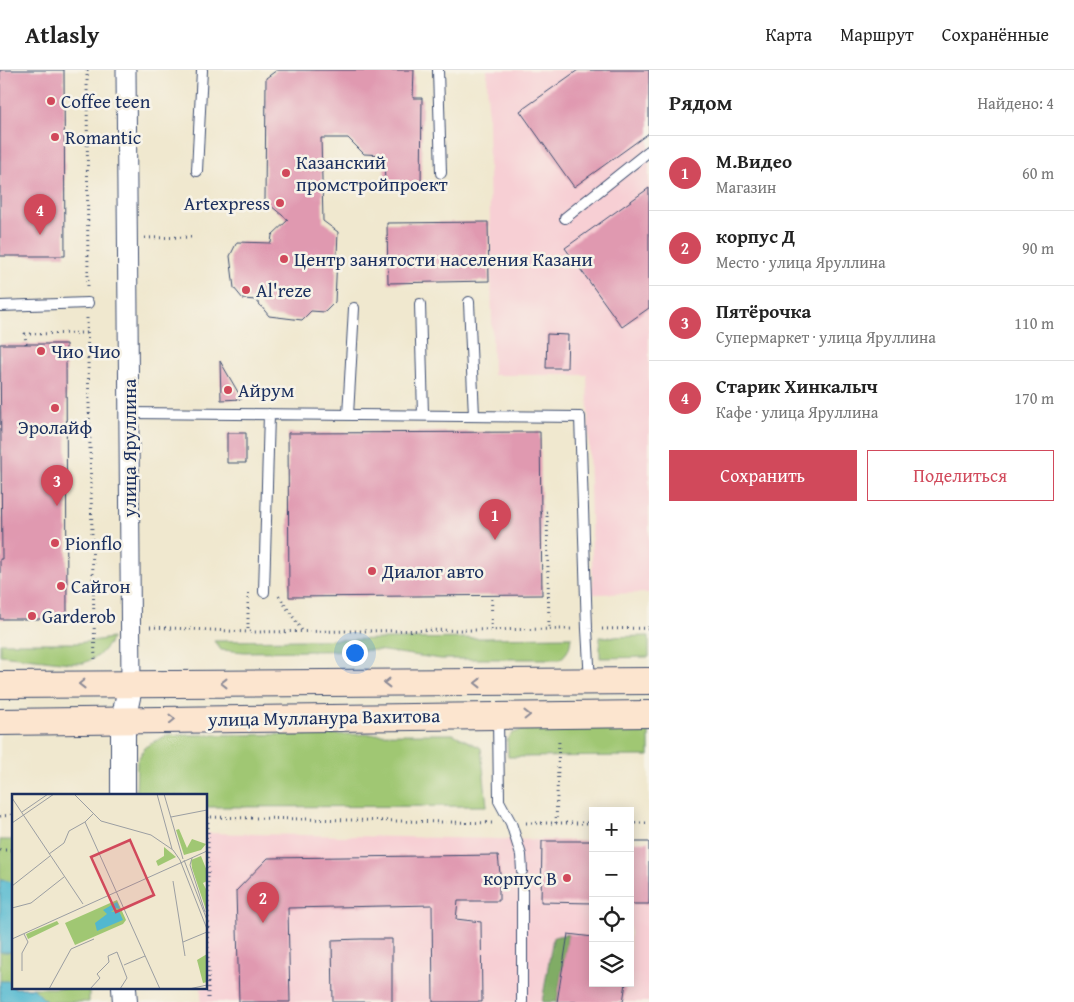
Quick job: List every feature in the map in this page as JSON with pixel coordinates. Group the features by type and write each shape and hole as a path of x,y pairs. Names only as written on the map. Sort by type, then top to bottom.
{"main road":[{"name":"улица Мулланура Вахитова","path":"0,685 649,681"},
{"name":"улица Мулланура Вахитова","path":"0,722 649,714"}],"street":[{"name":"улица Яруллина","path":"123,794 123,720 131,684 126,70"}],"lane":[{"path":"198,171 202,70"},
{"path":"438,70 441,173"},
{"path":"565,218 649,151"},
{"path":"470,302 474,416"},
{"path":"0,306 88,304"},
{"path":"420,304 423,415"},
{"path":"348,414 354,308"},
{"path":"129,413 580,417 590,682"},
{"path":"264,592 269,414"},
{"path":"498,715 499,801 511,823 521,855 522,871"},
{"path":"522,884 522,1002"}],"path":[{"path":"87,70 87,333 94,667"},
{"path":"142,238 192,237"},
{"path":"26,344 25,334 87,333"},
{"path":"541,512 546,512 549,629"},
{"path":"491,630 492,595"},
{"path":"150,627 248,632 649,628"},
{"path":"556,823 559,741"},
{"path":"208,817 589,823"},
{"path":"634,823 649,823"}],"shaded area":[{"path":"487,70 649,70 649,593 593,594 587,375 493,375"},
{"path":"208,833 589,841 589,987 634,987 634,841 649,841 649,1002 201,1002 201,990 208,990"}],"green space":[{"path":"649,636 649,657 600,658 600,637"},
{"path":"571,637 568,650 560,659 441,659 377,650 245,652 221,650 214,641"},
{"path":"112,638 98,656 84,663 0,655 0,643 78,643"},
{"path":"649,727 649,756 508,757 507,739 513,733 525,729"},
{"path":"453,734 481,748 487,806 208,807 208,794 136,794 137,761 145,747 167,735"},
{"path":"0,840 12,840 12,990 89,990 89,1002 0,1002"},
{"path":"568,934 557,1002 542,1002 553,937"}],"water":[{"path":"0,880 12,882 12,952 0,952"},
{"path":"0,981 12,981 12,990 35,990 47,1002 0,1002"}],"building":[{"path":"0,70 64,70 65,256 0,256"},
{"path":"277,70 414,70 413,98 422,98 421,187 385,186 384,155 364,154 348,138 321,138 323,221 338,232 335,302 325,312 311,311 302,320 269,316 256,300 243,299 234,288 230,256 237,242 271,243 272,235 288,220 265,201 266,78"},
{"path":"578,70 649,70 649,133 574,187 520,111"},
{"path":"649,188 649,308 622,327 565,248"},
{"path":"488,222 489,281 388,283 387,223"},
{"path":"547,334 568,335 567,368 546,368"},
{"path":"0,344 66,344 67,619 0,619 0,559 2,559"},
{"path":"220,361 242,399 221,400"},
{"path":"540,432 542,595 289,597 288,433"},
{"path":"227,433 246,433 246,463 227,463"},
{"name":"корпус В","path":"542,841 589,841 589,903 541,902"},
{"path":"634,842 649,842 649,904 634,904"},
{"path":"498,855 501,883 499,883 499,901 458,901 456,919 481,922 482,1002 433,1002 432,905 288,908 290,1002 239,1002 236,891 268,858"},
{"path":"568,934 589,937 589,987 625,987 623,1002 557,1002"},
{"path":"392,939 392,1002 333,1002 332,940"}],"place":[{"name":"Coffee teen","path":"51,101"},
{"name":"Romantic","path":"55,137"},
{"name":"Казанский промстройпроект","path":"286,173"},
{"name":"Artexpress","path":"280,203"},
{"name":"Старик Хинкалыч","path":"40,235"},
{"name":"Центр занятости населения Казани","path":"284,259"},
{"name":"Al'reze","path":"246,290"},
{"name":"Чио Чио","path":"41,351"},
{"name":"Айрум","path":"228,390"},
{"name":"Эролайф","path":"55,408"},
{"name":"Пятёрочка","path":"57,506"},
{"name":"М.Видео","path":"495,540"},
{"name":"Pionflo","path":"55,543"},
{"name":"Диалог авто","path":"372,571"},
{"name":"Сайгон","path":"61,586"},
{"name":"Garderob","path":"32,616"},
{"name":"корпус В","path":"567,878"},
{"name":"корпус Д","path":"263,923"}]}
